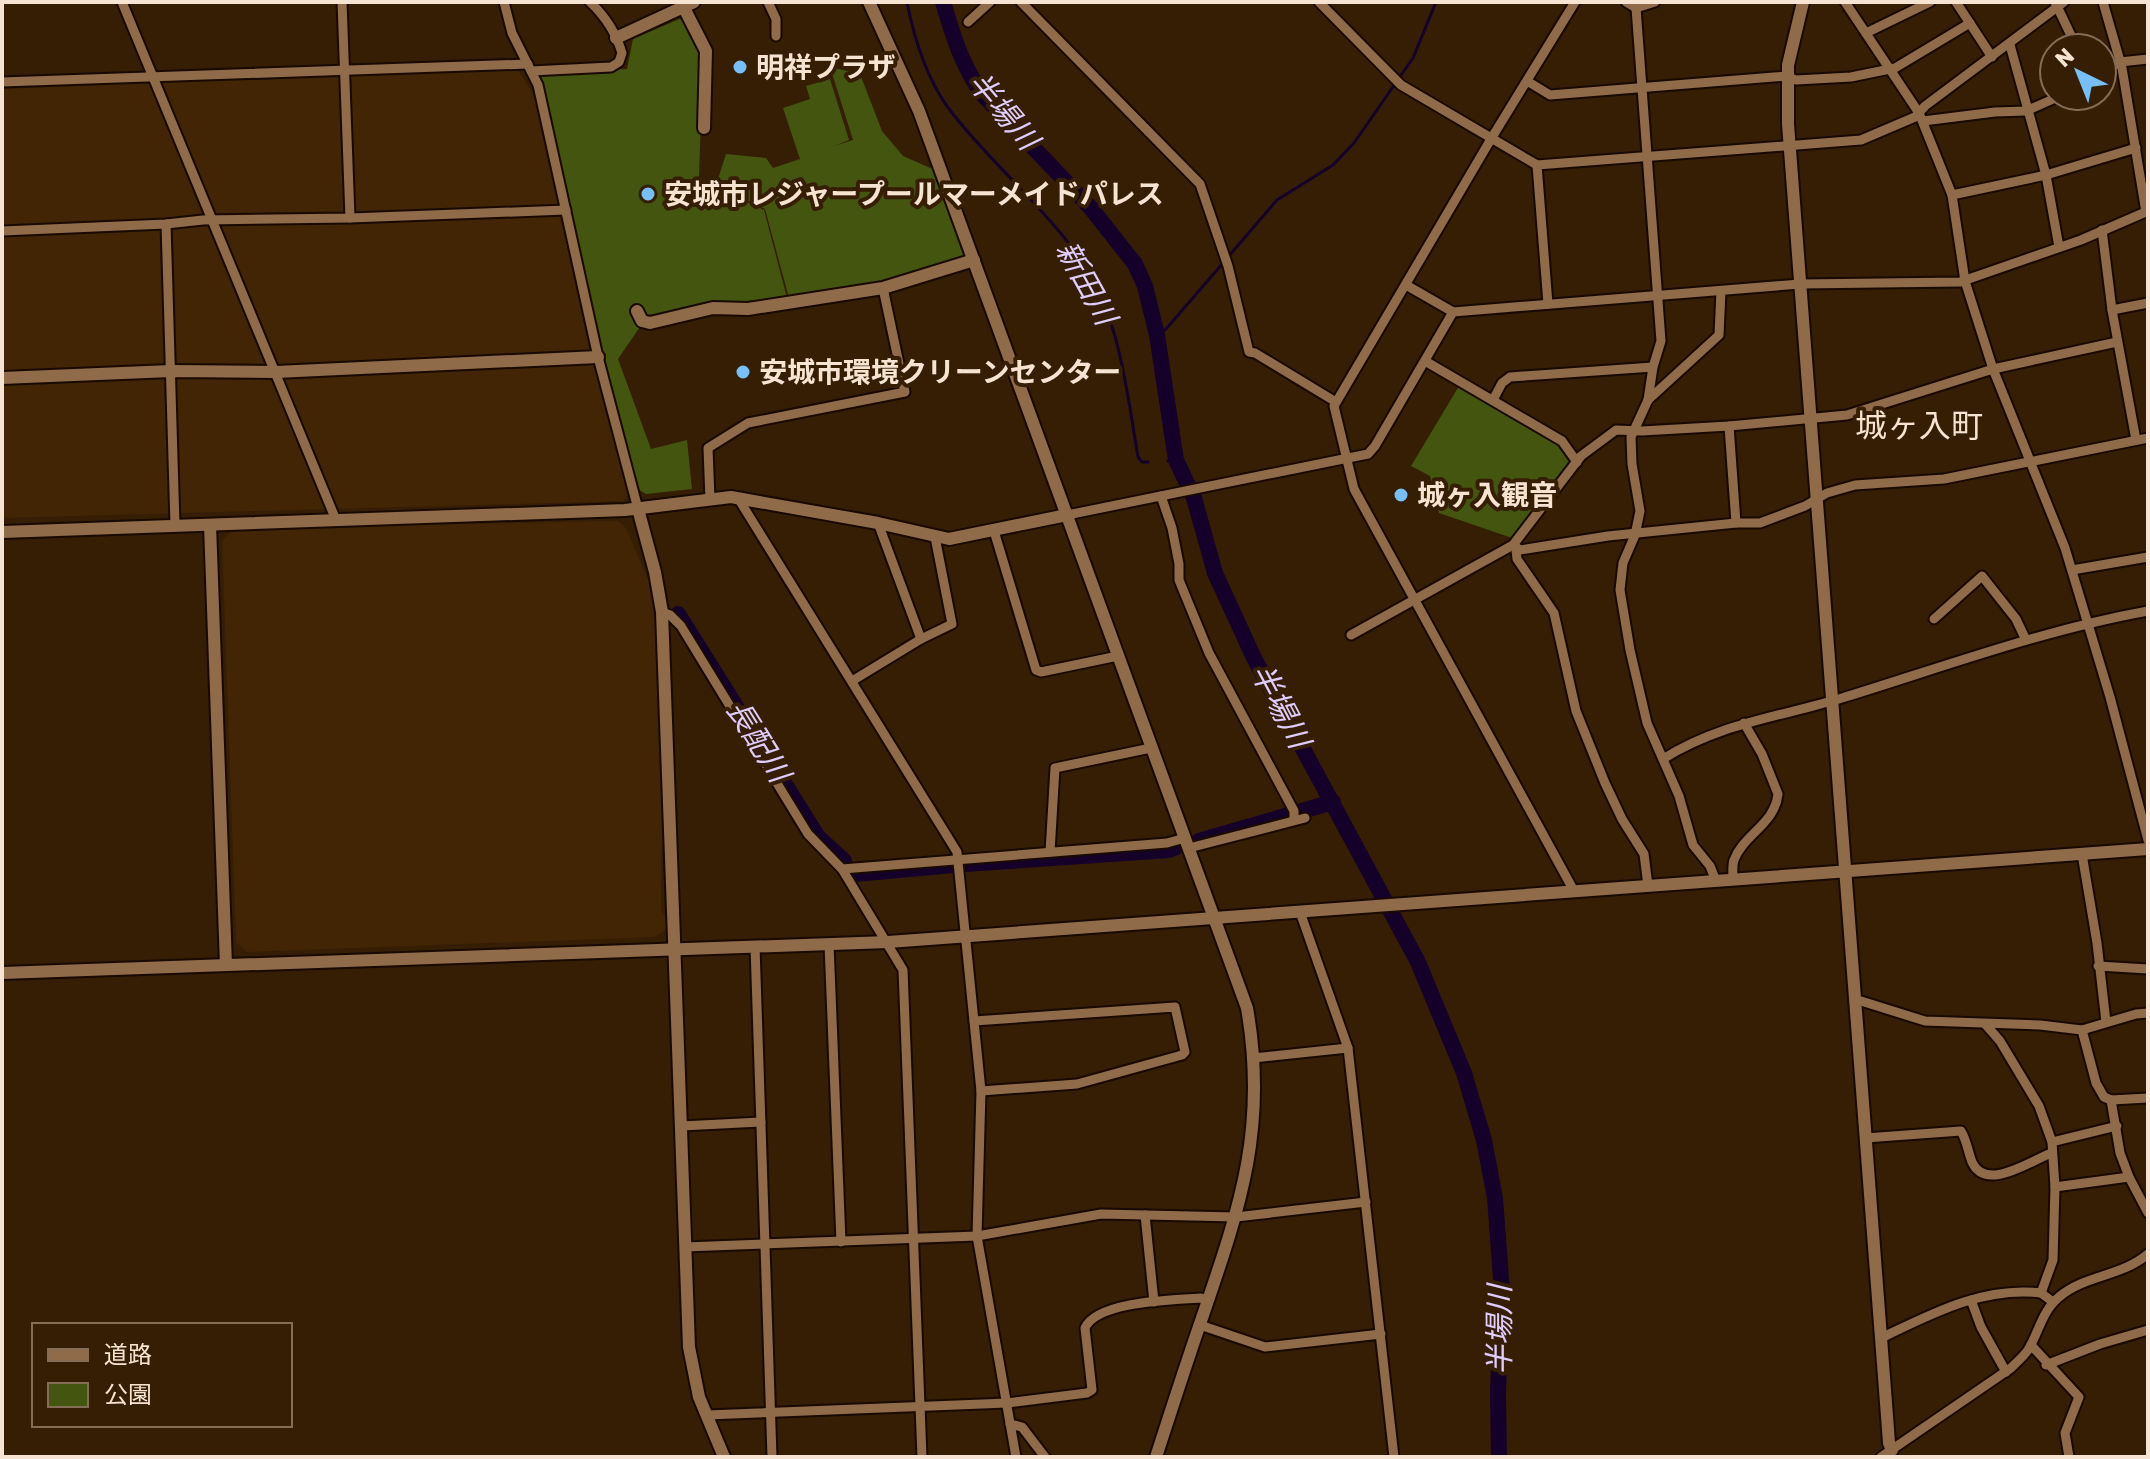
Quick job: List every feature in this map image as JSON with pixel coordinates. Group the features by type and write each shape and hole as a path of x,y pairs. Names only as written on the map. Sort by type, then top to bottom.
{"street":[{"path":"122,2 336,520"},
{"path":"342,2 350,218"},
{"path":"504,2 512,33 542,99 598,357 655,572 662,612 689,1347 696,1386 724,1457"},
{"path":"2,82 345,70 615,65 622,53 603,15 590,2"},
{"path":"768,2 776,19 776,36"},
{"path":"869,2 919,111 1243,994 1254,1058 1255,1107 1251,1146 1236,1217 1156,1457"},
{"path":"968,22 990,2"},
{"path":"1021,2 1200,184 1227,264 1249,352 1336,402"},
{"path":"1319,2 1398,82 1537,165 1861,140 1915,117 2029,111 2038,107"},
{"path":"1574,891 1354,489 1334,406 1575,2"},
{"path":"1626,2 1636,8 1655,2"},
{"path":"1803,2 1787,76 1790,145 1890,1455 2006,1372 2031,1345 2053,1302 2078,1286 2133,1267 2148,1254"},
{"path":"1845,2 1921,117 1952,195 1965,281 1993,369 2072,570 2148,840"},
{"path":"1866,33 1930,2"},
{"path":"1956,2 1992,57"},
{"path":"1406,285 1453,312 1800,284 1965,281 2102,230 2147,211 2120,62 2103,2"},
{"path":"1921,117 2059,3 2071,32"},
{"path":"616,38 686,4 706,51 704,128"},
{"path":"1636,8 1661,341 1648,400 1633,430 1631,459 1640,503 1635,535 1623,563 1620,590 1647,723 1679,796 1693,845 1710,866 1716,881"},
{"path":"1527,81 1550,95 1787,76 1796,80 1851,77 1895,68 1970,23"},
{"path":"2010,45 2046,175 2059,247"},
{"path":"2120,62 2148,59"},
{"path":"1952,195 2046,175 2136,148"},
{"path":"1537,165 1548,304"},
{"path":"2,231 213,220 566,210"},
{"path":"166,224 175,525"},
{"path":"2102,230 2117,342 2136,440"},
{"path":"637,311 642,321 650,323 713,308 748,309 883,288 974,260"},
{"path":"710,500 708,448 748,423 905,392 883,288"},
{"path":"1648,400 1719,335 1721,291"},
{"path":"2112,310 2148,303"},
{"path":"2,532 638,509 738,498 954,539 1363,456 1371,451 1453,312"},
{"path":"1648,886 1644,854 1611,795 1576,711 1554,613 1517,559 1515,548 1577,462 1616,430 1729,426 1847,415 1993,369 2117,342"},
{"path":"2,378 171,371 276,372 598,357"},
{"path":"1425,361 1565,443 1577,462"},
{"path":"1493,400 1502,383 1510,377 1653,367"},
{"path":"1729,426 1736,523"},
{"path":"1351,635 1515,548 1608,536 1760,523 1805,506 1816,498 1855,485 1944,479 2148,438"},
{"path":"842,869 1187,843 1297,817 1209,653 1179,580 1179,564 1163,496"},
{"path":"738,498 952,841 958,858 981,1091 977,1236 1016,1457"},
{"path":"878,523 921,639"},
{"path":"210,525 226,965"},
{"path":"994,531 1036,670 1041,672 1118,656"},
{"path":"852,681 921,639 948,628 952,622 935,537"},
{"path":"2072,570 2148,557"},
{"path":"1934,619 1980,576 2016,619 2026,640"},
{"path":"1663,759 1686,744 1744,723 1833,701 2087,622 2148,611"},
{"path":"662,612 676,619 681,626 808,834 842,869 903,970 922,1457"},
{"path":"1733,880 1735,857 1770,816 1778,794 1762,754 1744,723"},
{"path":"1050,852 1055,768 1151,748"},
{"path":"2,973 888,942 2148,849"},
{"path":"2082,854 2106,1022"},
{"path":"1300,912 1348,1048 1394,1457"},
{"path":"829,944 841,1242"},
{"path":"755,946 772,1457"},
{"path":"2098,966 2148,969"},
{"path":"1854,1001 1925,1021 2040,1025 2082,1030 2148,1013"},
{"path":"974,1021 1175,1007 1185,1052 1077,1084 981,1091"},
{"path":"1986,1025 2000,1041 2039,1106 2052,1142 2055,1187 2053,1260 2041,1293"},
{"path":"2082,1030 2096,1083 2104,1097 2111,1100 2148,1098"},
{"path":"1254,1058 1348,1048"},
{"path":"2111,1100 2120,1153 2148,1213"},
{"path":"681,1126 761,1122"},
{"path":"2052,1142 2117,1126"},
{"path":"1865,1138 1961,1131 1972,1162 1980,1172 1989,1176 2052,1153"},
{"path":"2055,1187 2129,1177"},
{"path":"685,1247 977,1236 1093,1214 1236,1217 1366,1202"},
{"path":"1145,1215 1154,1302"},
{"path":"1881,1338 1920,1318 1971,1300 2018,1290 2041,1293 2053,1302"},
{"path":"707,1415 1007,1403 1090,1393 1085,1328 1088,1321 1122,1306 1200,1298 1209,1300"},
{"path":"1971,1300 1981,1327 2006,1372"},
{"path":"1200,1325 1265,1347 1381,1334"},
{"path":"2046,1365 2148,1330"},
{"path":"2031,1345 2046,1365 2079,1397 2065,1433 2069,1457"},
{"path":"1010,1424 1022,1427 1045,1457"}],"shaded area":[{"path":"517,68 535,97 590,350 630,492 623,501 2,518 2,89"},
{"path":"618,521 626,528 653,591 656,606 667,840 661,850 661,910 667,918 667,929 654,937 247,952 236,942 222,541 234,528"}],"green space":[{"name":"安城市レジャープールマーメイドパレス","path":"684,17 703,54 699,178 764,210 787,298 706,304 646,318 618,359 651,449 687,440 692,489 646,494 638,489 600,348 539,77 543,74 627,69 633,39"},
{"path":"830,67 860,74 882,131 903,156 935,170 965,252 964,258 888,280 789,298 765,209 716,185 726,154 766,158 773,168 800,159 783,108 810,99 806,86 830,79 849,140 834,146 853,140"},
{"path":"1459,386 1564,447 1572,463 1515,539 1439,513 1430,476 1411,466"}],"waterway":[{"name":"新田川","path":"907,2 922,58 949,109 1060,232 1089,273 1111,323 1118,349 1138,457 1142,462 1148,462"},
{"name":"半場川","path":"943,2 964,62 983,95 1090,207 1135,264 1145,286 1157,335 1176,460 1194,498 1215,573 1254,658 1418,962 1464,1073 1484,1140 1495,1198 1502,1291 1499,1457"},
{"path":"1228,257 1277,200 1333,165 1354,143 1413,58 1436,2"},
{"path":"1157,335 1166,329 1223,263"},
{"name":"新田川","path":"1168,461 1176,460"},
{"name":"長配川","path":"678,614 818,837 844,861"},
{"name":"長配川","path":"1199,841 1333,802"},
{"name":"長配川","path":"965,864 1169,850 1178,846"},
{"name":"長配川","path":"853,872 953,865"}],"place":[{"name":"明祥プラザ","path":"740,67"},
{"name":"安城市レジャープールマーメイドパレス","path":"648,194"},
{"name":"安城市環境クリーンセンター","path":"743,372"},
{"name":"城ヶ入観音","path":"1401,495"}],"district":[{"name":"城ヶ入町","path":"1919,426"}]}
